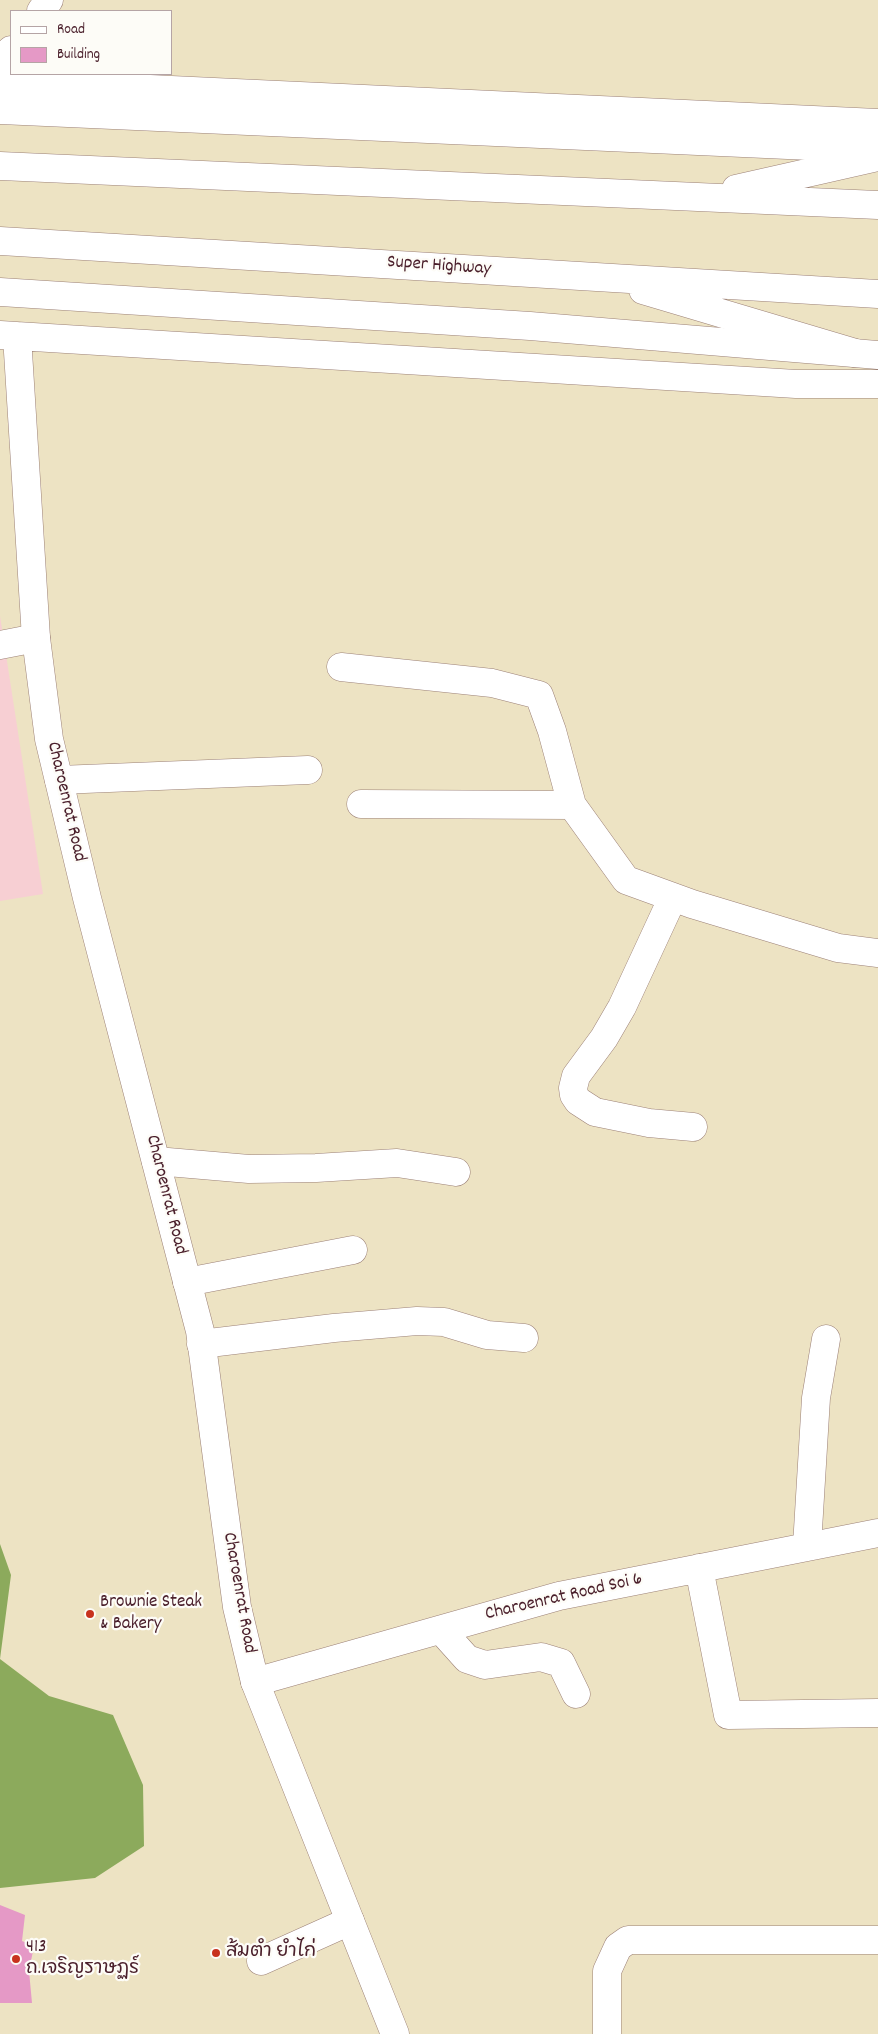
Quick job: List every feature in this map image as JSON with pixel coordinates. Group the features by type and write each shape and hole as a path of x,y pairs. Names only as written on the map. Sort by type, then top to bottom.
{"main road":[{"path":"42,10 50,0"},
{"path":"0,62 10,51"},
{"path":"0,82 42,78 878,123"},
{"path":"0,110 878,149"},
{"path":"703,196 878,157"},
{"path":"0,166 878,205"},
{"name":"Super Highway","path":"0,242 878,294"},
{"path":"598,277 867,354"},
{"path":"0,292 530,326 867,354"},
{"path":"9,335 796,384 878,384"},
{"name":"Charoenrat Road","path":"9,335 36,638 49,739 87,898 187,1282 201,1344 237,1607 255,1682 395,2034"},
{"path":"0,645 36,638"},
{"path":"341,667 492,683 539,694 552,731 572,805 626,880 673,897 838,948 878,953"},
{"path":"59,780 308,770"},
{"path":"361,804 572,805"},
{"path":"673,897 622,1007 604,1038 576,1076 572,1088 578,1101 595,1112 649,1122 693,1127"},
{"path":"156,1161 249,1169 316,1168 398,1163 456,1172"},
{"path":"187,1282 353,1250"},
{"path":"201,1344 334,1328 417,1321 444,1322 487,1335 524,1338"},
{"path":"807,1546 816,1398 826,1339"},
{"name":"Charoenrat Road Soi 6","path":"255,1682 558,1596 878,1533"},
{"path":"699,1568 728,1715 878,1713"},
{"path":"441,1630 467,1659 485,1665 542,1656 561,1663 576,1694"},
{"path":"261,1961 350,1921"},
{"path":"607,2034 607,1971 618,1948 628,1940 878,1940"}],"shaded area":[{"path":"0,616 43,894 0,901"}],"green space":[{"path":"0,1544 11,1575 0,1659"},
{"path":"0,1659 49,1696 113,1715 143,1785 144,1846 95,1878 0,1888"}],"building":[{"name":"413 ถ.เจริญราษฏร์","path":"0,1905 25,1915 22,1941 34,1946 29,1971 32,2003 0,2003"}],"place":[{"name":"Brownie Steak & Bakery","path":"90,1614"},
{"name":"ส้มตำ ยำไก่","path":"216,1953"},
{"name":"413 ถ.เจริญราษฏร์","path":"16,1959"}]}
